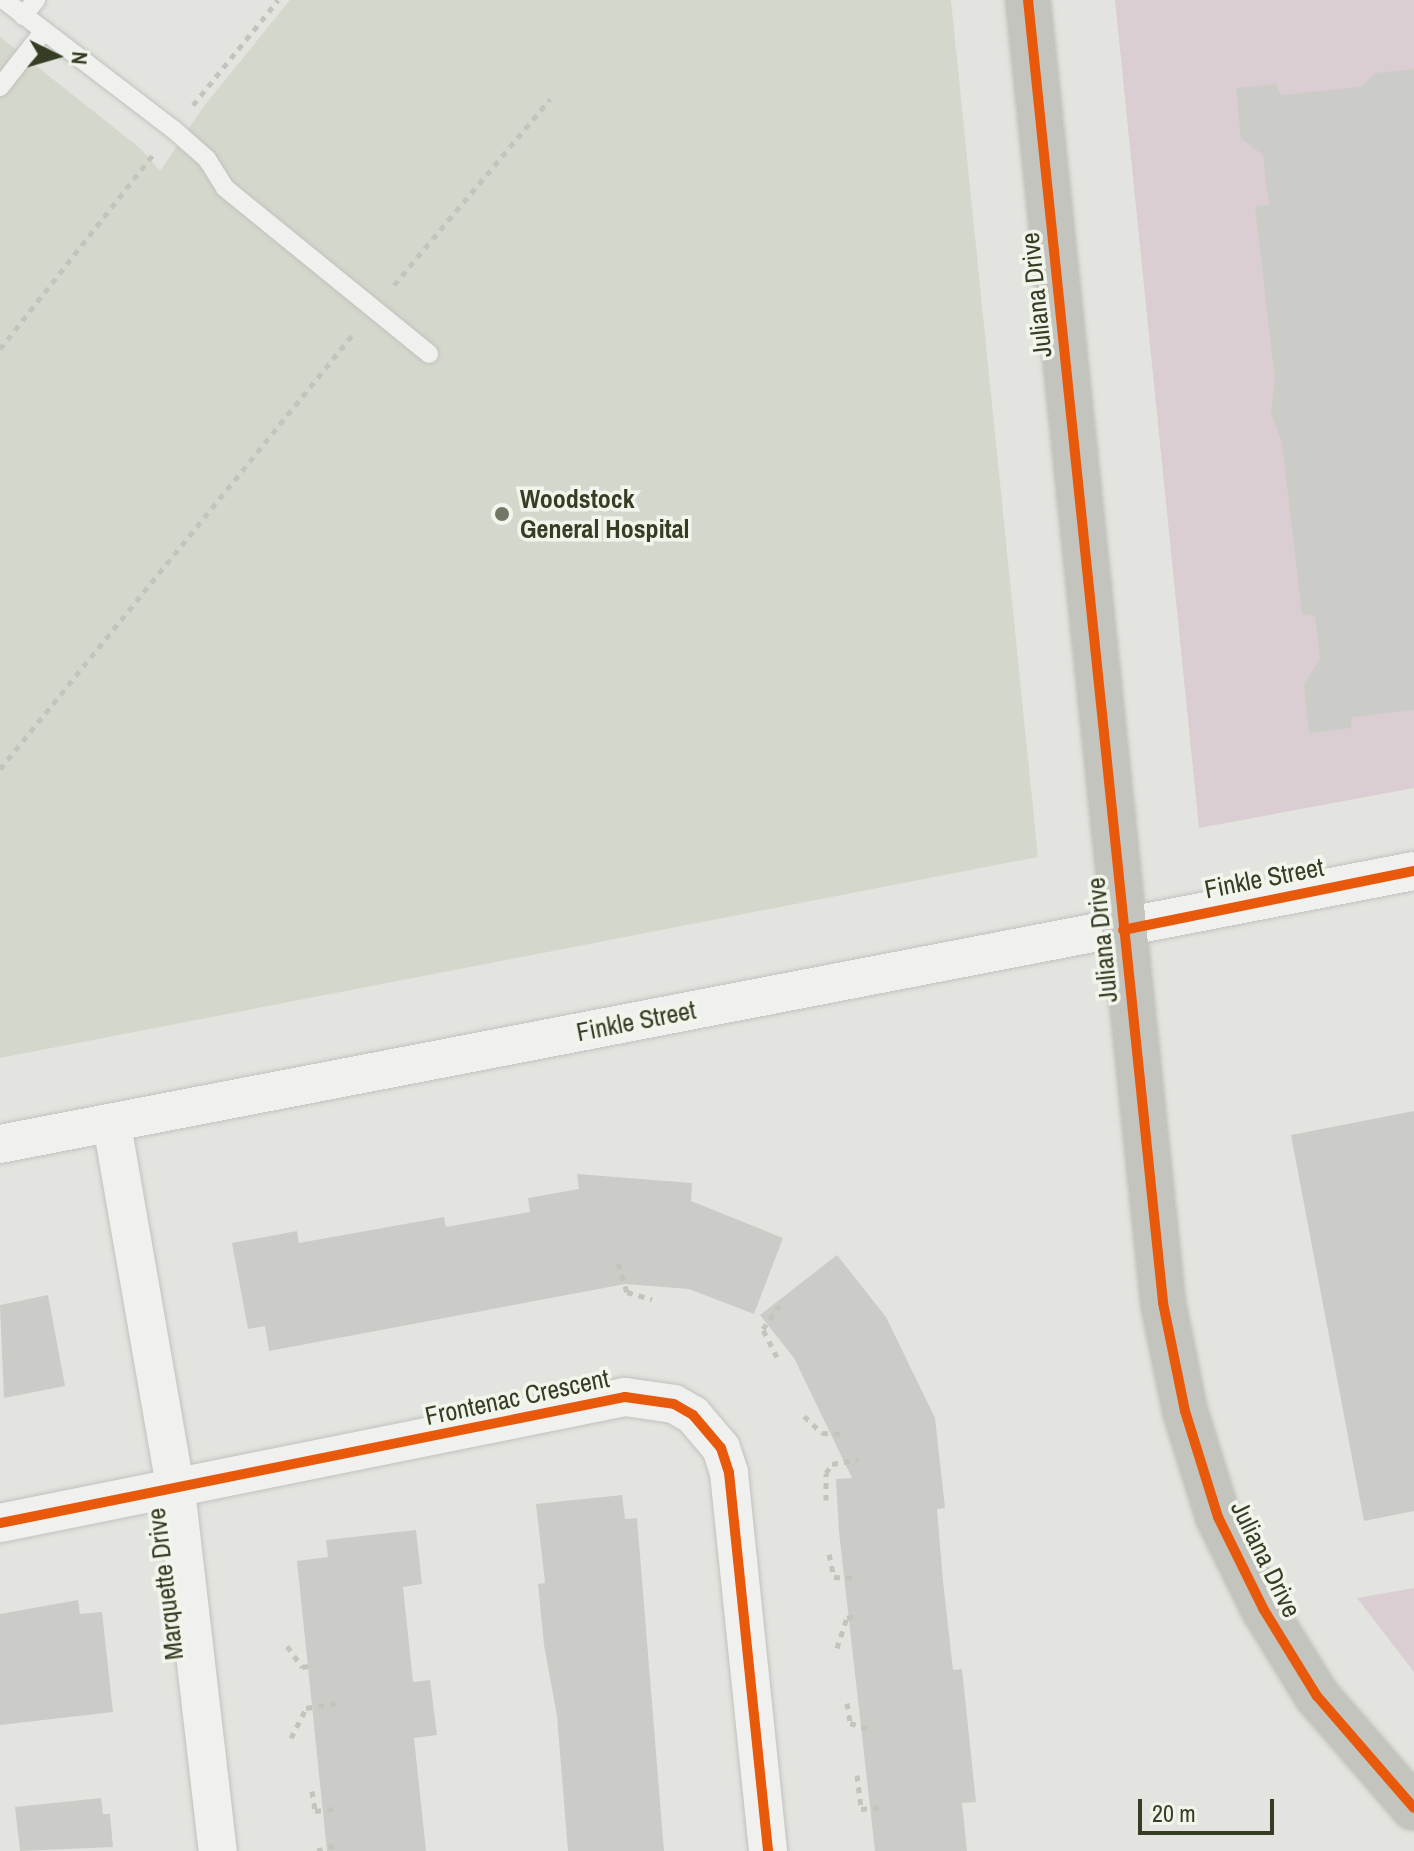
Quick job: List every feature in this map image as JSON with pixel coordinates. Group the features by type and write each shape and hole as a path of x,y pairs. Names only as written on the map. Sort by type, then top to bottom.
{"street":[{"name":"Juliana Drive","path":"1028,0 1163,1303 1185,1411 1218,1517 1264,1610 1317,1696 1414,1808"},
{"name":"Finkle Street","path":"0,1144 112,1125 1052,939 1123,930 1414,871"},
{"name":"Marquette Drive","path":"112,1125 176,1490 218,1851"},
{"name":"Frontenac Crescent","path":"0,1523 176,1490 625,1397 654,1397 676,1405 693,1415 721,1448 729,1473 768,1851"}],"lane":[{"path":"4,0 173,129 207,159 225,188 429,354"},
{"path":"23,16 36,0"},
{"path":"0,87 43,32"}],"path":[{"path":"0,349 278,0"},
{"path":"0,769 373,310 550,99"},
{"path":"618,1263 627,1292 652,1299"},
{"path":"777,1357 763,1329 764,1321 780,1305"},
{"path":"804,1416 822,1433 844,1434"},
{"path":"826,1500 826,1473 832,1464 859,1459"},
{"path":"829,1554 834,1577 853,1578"},
{"path":"837,1648 847,1618 857,1615"},
{"path":"287,1646 302,1667 314,1665"},
{"path":"291,1738 306,1708 339,1703"},
{"path":"847,1703 850,1723 872,1730"},
{"path":"857,1775 861,1809 883,1807"},
{"path":"312,1791 315,1811 334,1809"},
{"path":"317,1851 335,1845"}],"shaded area":[{"name":"Woodstock General Hospital","path":"290,0 951,0 1038,857 0,1058 0,37 141,149 160,171 204,106"},
{"path":"1115,0 1414,0 1414,788 1199,828"},
{"path":"1414,1588 1414,1672 1357,1598"}],"building":[{"path":"1414,69 1414,710 1352,717 1351,728 1309,733 1304,684 1320,659 1315,616 1302,614 1282,443 1271,413 1275,380 1255,206 1269,205 1263,155 1241,139 1236,88 1276,84 1281,95 1360,87 1376,73"},
{"path":"1414,1111 1414,1511 1364,1521 1291,1135"},
{"path":"577,1174 692,1183 691,1201 783,1238 754,1314 689,1289 625,1284 269,1351 265,1326 248,1329 232,1243 297,1231 299,1243 444,1217 446,1227 530,1212 528,1198 579,1189"},
{"path":"837,1255 886,1317 935,1418 945,1508 937,1509 943,1581 953,1670 962,1669 976,1802 962,1803 967,1851 875,1851 839,1532 836,1479 852,1478 794,1358 760,1315"},
{"path":"48,1295 65,1386 4,1398 0,1305"},
{"path":"622,1495 625,1519 637,1518 664,1851 568,1851 557,1716 544,1645 538,1584 545,1583 536,1504"},
{"path":"416,1530 422,1584 403,1587 413,1682 430,1680 437,1735 414,1738 426,1851 327,1851 297,1561 328,1557 326,1540"},
{"path":"78,1600 80,1614 102,1612 113,1712 0,1725 0,1614"},
{"path":"101,1798 103,1814 110,1814 113,1847 20,1851 15,1807"}],"cycle path":[{"path":"1028,0 1163,1303 1185,1411 1218,1517 1264,1610 1317,1696 1414,1808"},
{"path":"1123,930 1414,871"},
{"path":"0,1523 625,1397 674,1404 693,1415 721,1448 729,1473 768,1851"}],"place":[{"name":"Woodstock General Hospital","path":"502,514"}]}
